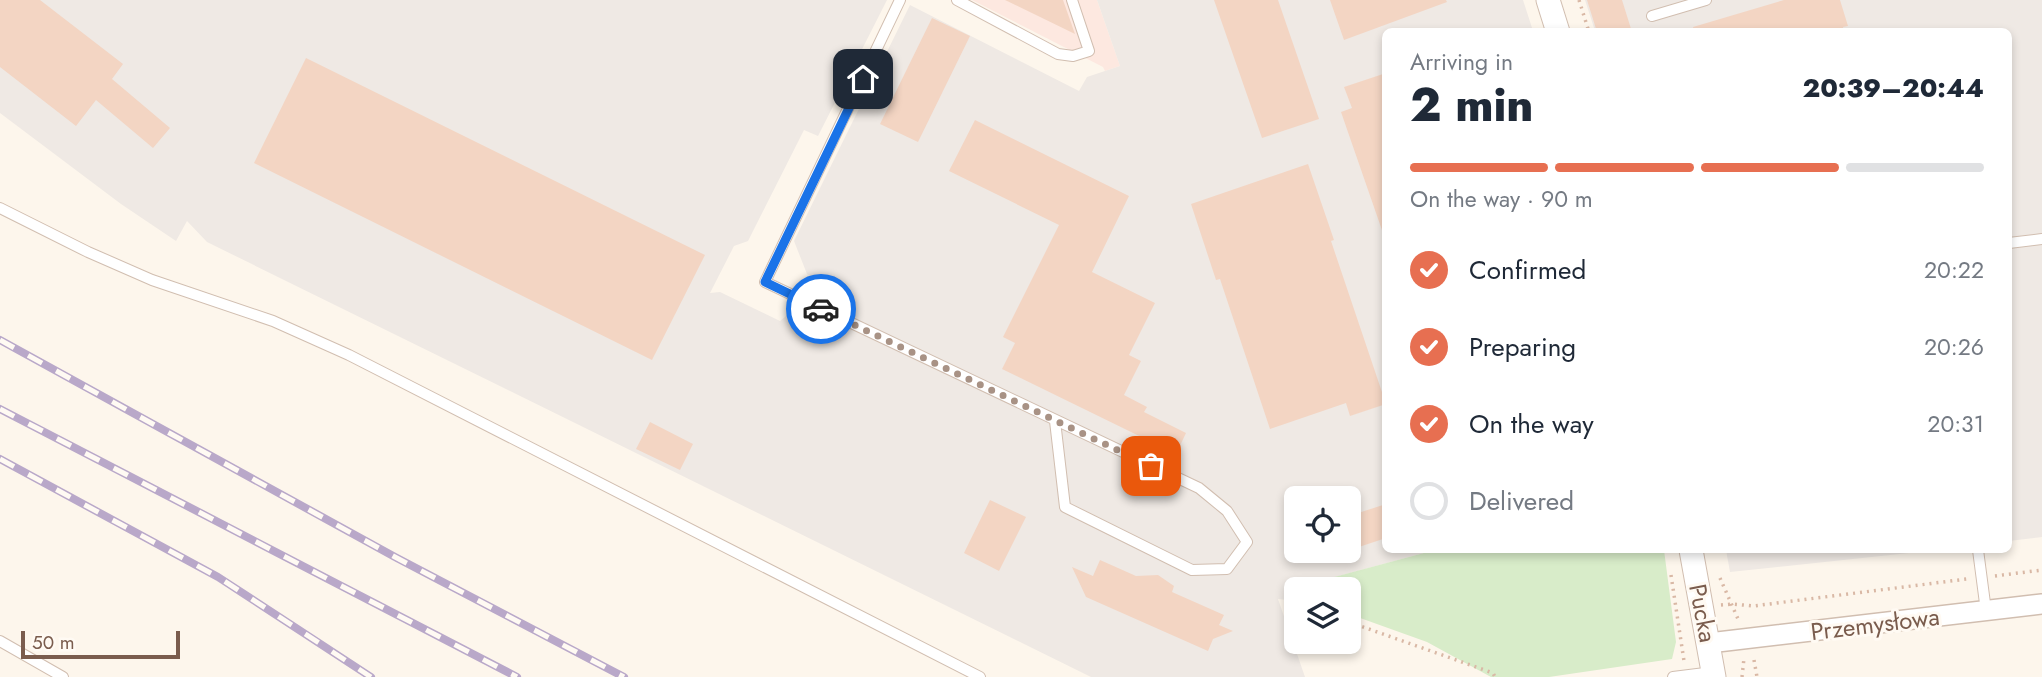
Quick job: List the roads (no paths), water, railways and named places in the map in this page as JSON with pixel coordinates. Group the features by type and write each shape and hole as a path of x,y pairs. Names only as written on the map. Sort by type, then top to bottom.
{"street":[{"path":"1548,0 1558,28"},
{"name":"Pucka","path":"1692,553 1714,675"},
{"name":"Przemysłowa","path":"1709,643 2042,604"}],"lane":[{"path":"900,0 765,282 1199,488 1227,510 1247,542 1227,569 1192,570 1065,507 1055,421"},
{"path":"957,0 1058,54 1073,56 1089,51 1072,0"},
{"path":"1652,16 1706,0"},
{"path":"0,208 152,280 273,321 349,355 980,677"},
{"path":"2012,243 2042,239"},
{"path":"1978,553 1986,611"},
{"path":"0,641 62,677"},
{"path":"1673,677 1714,675"}],"railway":[{"path":"0,340 395,557 624,677"},
{"path":"0,409 517,677"},
{"path":"0,459 218,577 371,677"}]}
